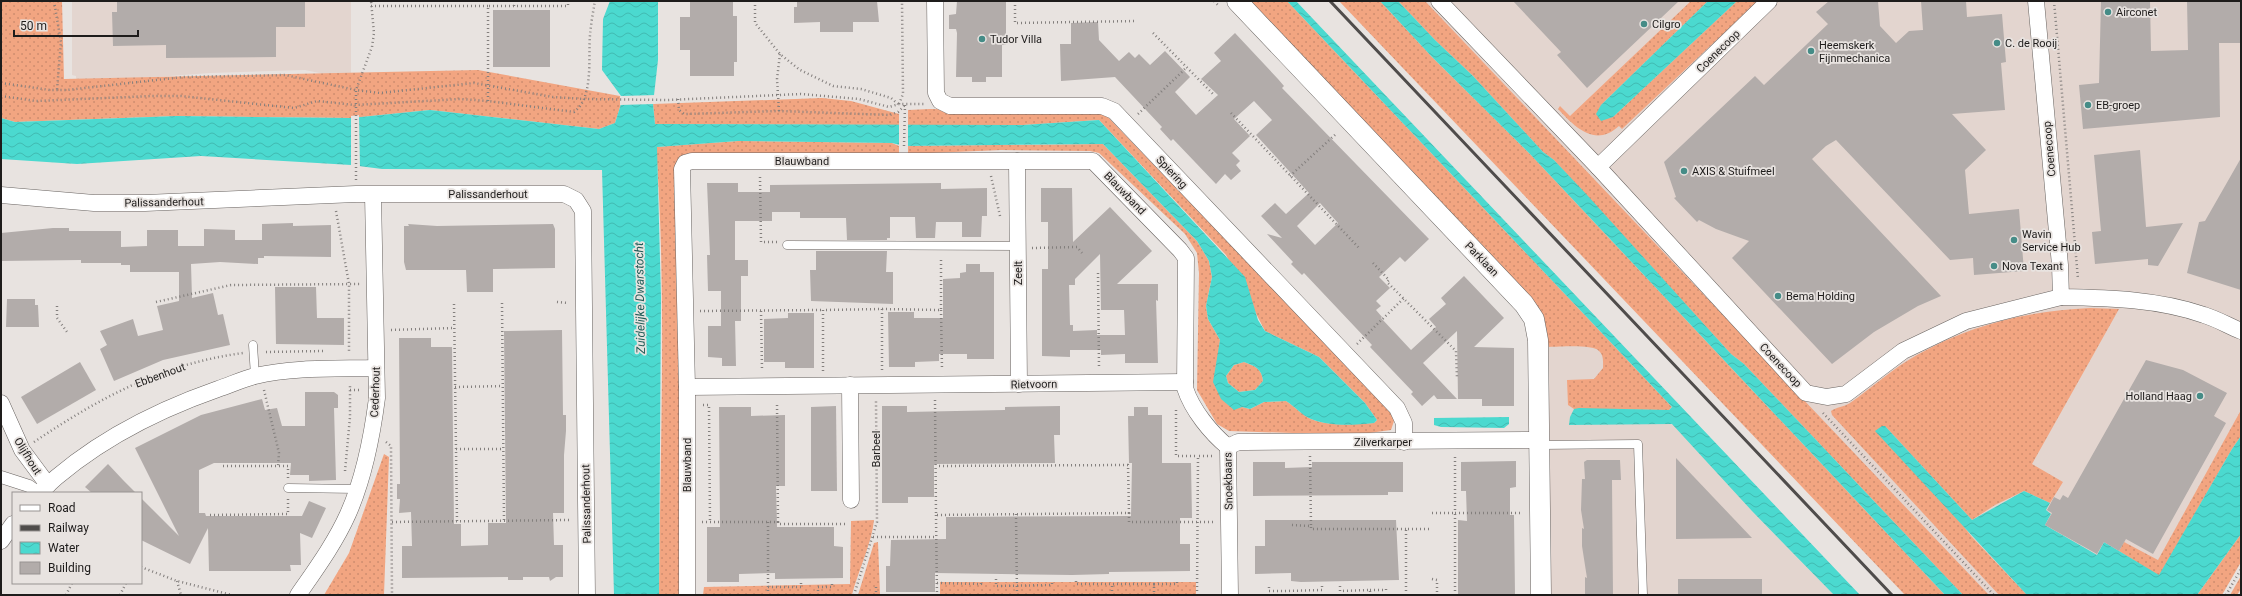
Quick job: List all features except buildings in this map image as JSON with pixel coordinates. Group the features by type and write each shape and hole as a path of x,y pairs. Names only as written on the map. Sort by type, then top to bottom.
{"street":[{"path":"935,1 936,93 940,101"},
{"name":"Parklaan","path":"1237,1 1524,304 1534,319 1538,340 1541,595"},
{"name":"Coenecoop","path":"1439,1 1598,167 1806,393 1827,397 1846,394 1903,351 1966,321 2060,298 2101,298 2161,304 2204,315 2241,331"},
{"name":"Coenecoop","path":"1598,167 1769,1"},
{"name":"Coenecoop","path":"2036,1 2060,265 2060,298"},
{"name":"Spiering","path":"940,101 950,106 1102,106 1114,111 1397,408 1404,423 1404,442"},
{"name":"Blauwband","path":"687,595 687,387 682,169 685,163 692,161 1093,161 1180,250 1186,258 1187,267 1180,382"},
{"name":"Zeelt","path":"1017,161 1014,247 1019,384"},
{"name":"Palissanderhout","path":"1,195 94,203 145,203 333,195 564,194 576,200 584,211 587,595"},
{"name":"Cederhout","path":"298,595 324,558 339,532 350,489 373,429 377,398 373,195"},
{"path":"1,477 42,490 104,441 160,411 257,376 292,370 376,368"},
{"name":"Rietvoorn","path":"687,387 850,385 939,386 1180,382"},
{"name":"Snoekbaars","path":"1180,382 1214,436 1228,451 1230,595"},
{"path":"850,385 851,500"},
{"name":"Olijfhout","path":"1,403 42,490"},
{"name":"Zilverkarper","path":"1228,451 1238,442 1455,441 1539,443"},
{"path":"1,541 12,525"}],"lane":[{"path":"787,245 941,245 1014,247"},
{"path":"254,348 257,376"},
{"path":"1539,443 1638,444 1643,595"},
{"path":"288,488 350,489"}],"path":[{"path":"54,1 61,42 57,90"},
{"path":"356,170 356,90 372,47 374,33 371,1"},
{"path":"514,1 514,6"},
{"path":"372,6 568,6 568,1"},
{"path":"1,96 36,101 181,96 281,108 301,108 316,101 355,105 460,99 488,101 571,112 578,109 584,99 589,81 590,35 595,1"},
{"path":"755,1 755,23 780,54 800,70 833,86 861,89 891,98 899,104"},
{"path":"899,104 903,94 902,1"},
{"path":"1015,1 1015,22 1137,21"},
{"path":"488,6 488,101"},
{"path":"1152,33 1214,95"},
{"path":"779,111 777,79 780,54"},
{"path":"1127,124 1186,68"},
{"path":"1,82 57,90 183,77 285,75 356,90 380,93 474,83 553,97 584,99 668,100 778,96 836,96 859,99 889,107 899,104 933,104 940,101"},
{"path":"678,99 679,110 684,114 779,111 890,114 898,112 905,104"},
{"path":"904,146 905,104"},
{"path":"1230,113 1360,249"},
{"path":"1290,176 1350,120"},
{"path":"760,161 761,242 781,242 787,245"},
{"path":"988,161 1014,247 1077,247 1082,253"},
{"path":"333,195 349,284 350,489"},
{"path":"937,595 936,466 941,310 941,245"},
{"path":"1373,263 1456,352 1457,378"},
{"path":"1098,273 1099,383"},
{"path":"156,302 231,285 375,284"},
{"path":"1346,355 1404,298"},
{"path":"502,303 504,521"},
{"path":"454,304 457,521"},
{"path":"57,306 57,318 67,332"},
{"path":"686,312 882,309 941,310"},
{"path":"879,385 882,309"},
{"path":"761,310 769,386 778,522"},
{"path":"823,310 823,386"},
{"path":"375,330 454,328"},
{"name":"Ebbenhout","path":"22,450 109,394 152,376 211,357 254,348 325,351"},
{"path":"341,351 349,350"},
{"path":"257,376 279,453 278,466"},
{"path":"1180,382 1176,456 1198,456 1228,451"},
{"name":"Barbeel","path":"854,595 873,537 876,513 879,385"},
{"path":"455,387 503,386"},
{"path":"1806,393 1818,408 1994,595"},
{"path":"687,405 709,405 710,522"},
{"path":"373,429 391,446 392,595"},
{"path":"1455,441 1455,595"},
{"path":"1310,442 1311,526"},
{"path":"456,449 503,449"},
{"path":"1197,595 1198,456"},
{"path":"936,466 1128,465 1129,522 1229,522"},
{"path":"210,515 288,514 288,466 223,466"},
{"path":"936,515 1129,513"},
{"path":"1432,513 1540,513"},
{"path":"1016,514 1016,595"},
{"path":"392,522 586,520"},
{"path":"687,522 845,524"},
{"path":"768,522 768,595"},
{"path":"1292,525 1311,526 1311,529 1432,529"},
{"path":"1406,529 1406,595"},
{"path":"873,537 936,537"},
{"path":"142,567 178,581 232,595"},
{"path":"2226,595 2241,569"},
{"path":"996,579 996,586 1052,585 1052,580"},
{"path":"1076,581 1076,584 1177,584 1177,579"},
{"path":"1432,579 1437,580 1437,595"},
{"path":"937,583 981,584 981,580"},
{"path":"178,581 181,595"},
{"path":"768,587 801,587 801,583"},
{"path":"818,595 818,587 832,587 832,583"},
{"path":"66,595 72,584"},
{"path":"120,595 126,584"},
{"path":"1112,584 1112,595"},
{"path":"1154,584 1154,595"},
{"path":"1269,587 1269,591 1322,590 1322,585"},
{"path":"1340,586 1340,590 1386,590 1386,586"},
{"path":"876,587 876,595"},
{"path":"1370,590 1370,595"}],"shaded area":[{"path":"1,1 62,1 64,79 478,70 620,96 621,104 615,123 599,129 430,110 351,118 177,116 15,122 1,118"},
{"path":"72,1 351,1 351,76 334,76 305,70 210,73 76,83 76,76 72,75"},
{"path":"1250,1 1287,1 1672,407 1669,410 1574,409 1568,405 1567,380 1594,379 1603,368 1601,353 1590,347 1549,347 1544,317 1532,298"},
{"path":"1339,1 1380,1 1432,57 1530,154 1945,595 1905,595"},
{"path":"1384,1 2241,1 2241,514 2177,595 1951,595"},
{"path":"1398,1 1425,1 1989,595 1963,595 1744,364 1731,354 1554,160 1543,152 1473,76 1435,40"},
{"path":"1691,1 1708,1 1601,105 1613,117 1737,1 1758,1 1622,129 1619,126 1602,135 1594,135 1578,128 1558,109 1560,106 1570,116"},
{"path":"822,98 851,101 899,114 899,125 655,124 653,104"},
{"path":"930,109 1103,112 1393,413 1394,421 1391,430 1354,435 1229,431 1217,424 1197,390 1199,273 1197,253 1185,234 1099,153 1090,151 1001,150 908,154 908,146 1103,144 1197,241 1209,261 1212,277 1206,306 1208,319 1220,340 1216,367 1242,407 1250,409 1264,402 1286,401 1305,416 1319,422 1351,424 1374,423 1377,420 1365,403 1319,357 1265,331 1226,255 1099,120 1023,125 908,125 908,110"},
{"path":"738,141 892,143 899,146 899,154 682,156 678,160 680,595 659,595 662,315 656,147"},
{"path":"1539,273 1845,595 1532,595"},
{"path":"2090,308 2119,309 2032,464 2063,482 2050,503 2024,491 1995,505 1972,520 1885,426 1972,537 2027,595 1999,595 1832,415 1831,411 1850,403 1908,360 1959,335 1980,327 2023,316 2045,312"},
{"path":"1244,362 1257,368 1263,381 1255,390 1239,392 1228,383 1226,376 1234,365"},
{"path":"2241,410 2241,436 2159,576 2119,551 2124,542 2158,560"},
{"path":"384,454 389,457 384,595 324,595 349,553"},
{"path":"874,520 871,538 852,595 703,595 704,587 850,584 851,521"},
{"path":"2241,534 2241,562 2222,595 2197,595"},
{"path":"878,542 880,594 934,595 858,595 874,543"},
{"path":"2241,576 2241,589 2237,595 2230,595"},
{"path":"940,582 1196,582 1196,595 940,595"}],"water":[{"name":"Zuidelijke Dwarstocht","path":"610,1 658,1 658,60 653,104 655,124 1023,125 1099,120 1245,277 1258,320 1265,331 1319,357 1365,403 1377,420 1374,423 1342,425 1326,423 1308,418 1286,401 1264,402 1250,409 1242,407 1234,410 1221,399 1213,382 1220,340 1208,319 1206,306 1212,277 1209,261 1197,241 1103,144 904,146 892,143 738,141 657,147 661,297 659,595 614,595 602,170 382,169 351,165 201,156 77,164 1,159 1,118 15,122 177,116 351,118 430,110 599,129 615,123 621,104 621,96 602,70 603,19","holes":["1244,362 1255,367 1261,374 1263,381 1255,390 1239,392 1228,383 1226,376 1234,365"]},
{"path":"1287,1 1296,1 1860,595 1834,595 1752,511 1672,424 1569,425 1570,417 1574,409 1579,408 1669,410 1672,407"},
{"path":"1380,1 1398,1 1435,40 1473,76 1543,152 1554,160 1588,196 1731,354 1744,364 1963,595 1945,595 1530,154 1432,57"},
{"path":"1708,1 1737,1 1613,117 1601,121 1596,114 1601,105"},
{"path":"1509,417 1509,424 1504,428 1441,427 1434,425 1434,418"},
{"path":"1882,426 1885,426 1972,520 2024,491 2050,503 2046,510 2051,514 2045,525 2097,555 2104,542 2159,575 2241,436 2241,534 2197,595 2027,595 1875,431"}],"pier":[{"path":"657,95 655,104 620,105 620,96"},
{"path":"359,115 360,168 351,167 351,116"},
{"path":"899,123 908,123 908,146 899,146"}],"railway":[{"path":"1330,1 1892,595"}],"place":[{"name":"Airconet","path":"2108,12"},
{"name":"Cilgro","path":"1644,24"},
{"name":"Tudor Villa","path":"982,39"},
{"name":"C. de Rooij","path":"1997,43"},
{"name":"Heemskerk Fijnmechanica","path":"1811,51"},
{"name":"EB-groep","path":"2088,105"},
{"name":"AXIS & Stuifmeel","path":"1684,171"},
{"name":"Wavin Service Hub","path":"2014,240"},
{"name":"Nova Texant","path":"1994,266"},
{"name":"Bema Holding","path":"1778,296"},
{"name":"Holland Haag","path":"2200,396"}]}
